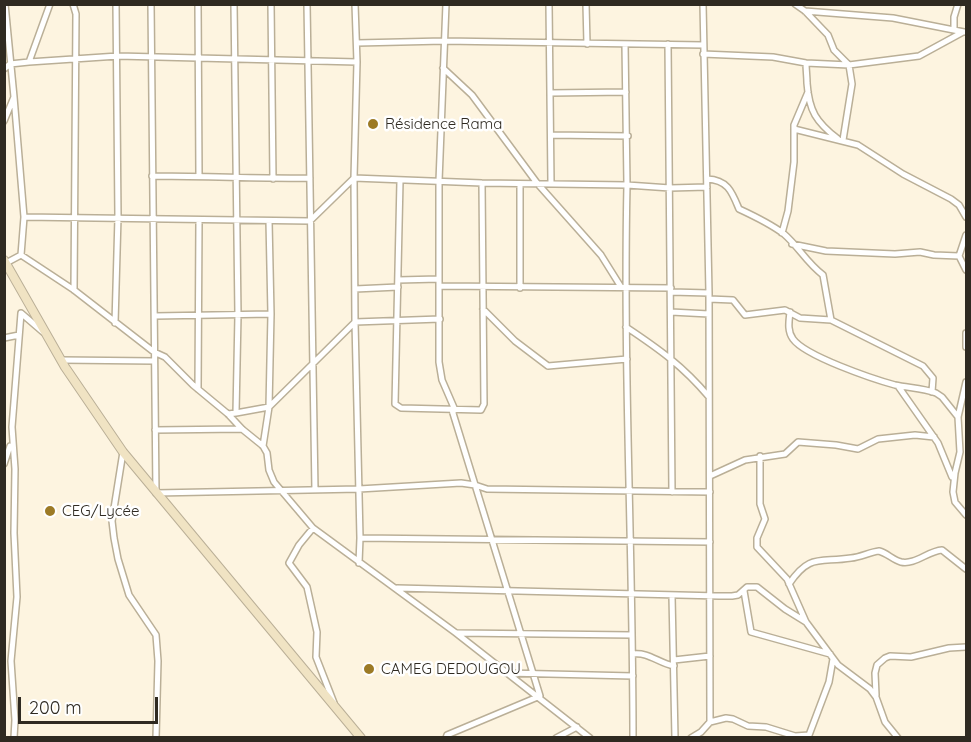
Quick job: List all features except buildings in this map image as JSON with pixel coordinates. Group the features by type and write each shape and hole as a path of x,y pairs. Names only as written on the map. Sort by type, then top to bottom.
{"main road":[{"path":"5,262 61,360 123,452 361,738"}],"street":[{"path":"5,4 7,66 14,97 24,217 21,255"},
{"path":"74,4 76,14 74,290"},
{"path":"115,322 118,217 117,4"},
{"path":"151,4 156,493 359,489 461,483 488,489 710,492"},
{"path":"198,4 199,176"},
{"path":"234,4 238,315 236,413"},
{"path":"271,4 273,179"},
{"path":"307,4 315,490"},
{"path":"355,4 357,43 354,178 355,322 359,563"},
{"path":"446,4 439,181 439,362 442,380 454,410 540,696"},
{"path":"549,4 551,183"},
{"path":"586,4 587,44"},
{"path":"703,4 709,296 710,722"},
{"path":"795,4 828,35 839,57 849,65 852,84 841,140"},
{"path":"954,30 954,17 958,4"},
{"path":"29,62 48,6"},
{"path":"805,11 893,18 965,32"},
{"path":"703,54 773,57 806,63 849,65 919,56 965,32"},
{"path":"357,43 444,41 703,45"},
{"path":"625,44 628,136 623,287 632,542 633,738"},
{"path":"668,44 672,492"},
{"path":"7,66 29,62 118,56 357,62"},
{"path":"806,63 809,102 814,114 824,128 841,140"},
{"path":"443,68 472,95 537,183 601,255 623,287"},
{"path":"550,93 626,92"},
{"path":"782,233 788,211 794,162 796,115 808,92"},
{"path":"4,121 14,97"},
{"path":"794,129 858,145 903,174 951,198 959,205 966,217"},
{"path":"551,135 628,136"},
{"path":"152,176 236,179 310,178"},
{"path":"24,217 310,221 354,178 707,188"},
{"path":"707,179 721,181 736,198 739,209 782,233 804,259 825,278 831,320"},
{"path":"400,181 395,404 401,408 454,410 481,410 483,407 482,183"},
{"path":"519,184 520,288"},
{"path":"198,389 199,221"},
{"path":"263,446 269,407 272,314 269,221"},
{"path":"966,235 959,256 966,270"},
{"path":"792,244 826,251 895,254 920,252 959,256"},
{"path":"5,262 21,255"},
{"path":"21,255 74,290 154,352 165,357 263,446 267,453 270,474 280,490 313,528 540,696 590,738"},
{"path":"398,280 440,279"},
{"path":"440,286 623,287 671,290 733,300 745,315 785,310 800,318 831,320 923,366 933,378 932,392"},
{"path":"355,289 398,288"},
{"path":"483,309 515,340 548,366 627,359"},
{"path":"671,312 709,314"},
{"path":"790,312 789,330 799,345 836,364 898,386 932,392 942,397 958,417"},
{"path":"14,738 15,720 10,661 17,597 14,533 15,469 12,442 21,313 48,337"},
{"path":"155,316 272,314"},
{"path":"228,414 269,407 355,322 440,319"},
{"path":"626,327 671,358 690,375 709,398"},
{"path":"966,333 966,347"},
{"path":"4,338 19,336"},
{"path":"61,360 154,361"},
{"path":"966,382 958,417 960,452 953,480 954,498 966,515"},
{"path":"898,386 934,437 953,480"},
{"path":"958,417 966,417"},
{"path":"155,430 242,429"},
{"path":"710,476 760,456 785,454 798,442 858,449 878,439 915,435 934,437"},
{"path":"4,464 12,442"},
{"path":"123,452 112,521 118,559 129,595 156,635 158,661 156,738"},
{"path":"760,456 760,504 765,519 757,538 757,547 789,584 806,622 838,665 870,688 876,697 885,722 898,738"},
{"path":"313,528 299,545 289,563 307,587 317,632 316,657 334,704"},
{"path":"360,538 710,542"},
{"path":"789,584 802,568 817,560 852,558 879,551 893,559 906,562 942,550 966,569"},
{"path":"396,588 732,596 750,587 760,588 785,609 806,622"},
{"path":"744,591 751,632 832,656"},
{"path":"672,596 675,738"},
{"path":"456,633 632,635"},
{"path":"876,697 875,673 877,665 885,658 910,657 941,649 966,647"},
{"path":"633,654 647,654 659,661 674,663 710,656"},
{"path":"691,738 697,736 710,722 726,718 748,726 766,727 795,736 810,735 829,682 832,656"},
{"path":"507,673 633,676"},
{"path":"447,737 540,696"},
{"path":"556,738 577,728"}],"place":[{"name":"Résidence Rama","path":"373,124"},
{"name":"CEG/Lycée","path":"50,511"},
{"name":"CAMEG DEDOUGOU","path":"369,669"}]}
